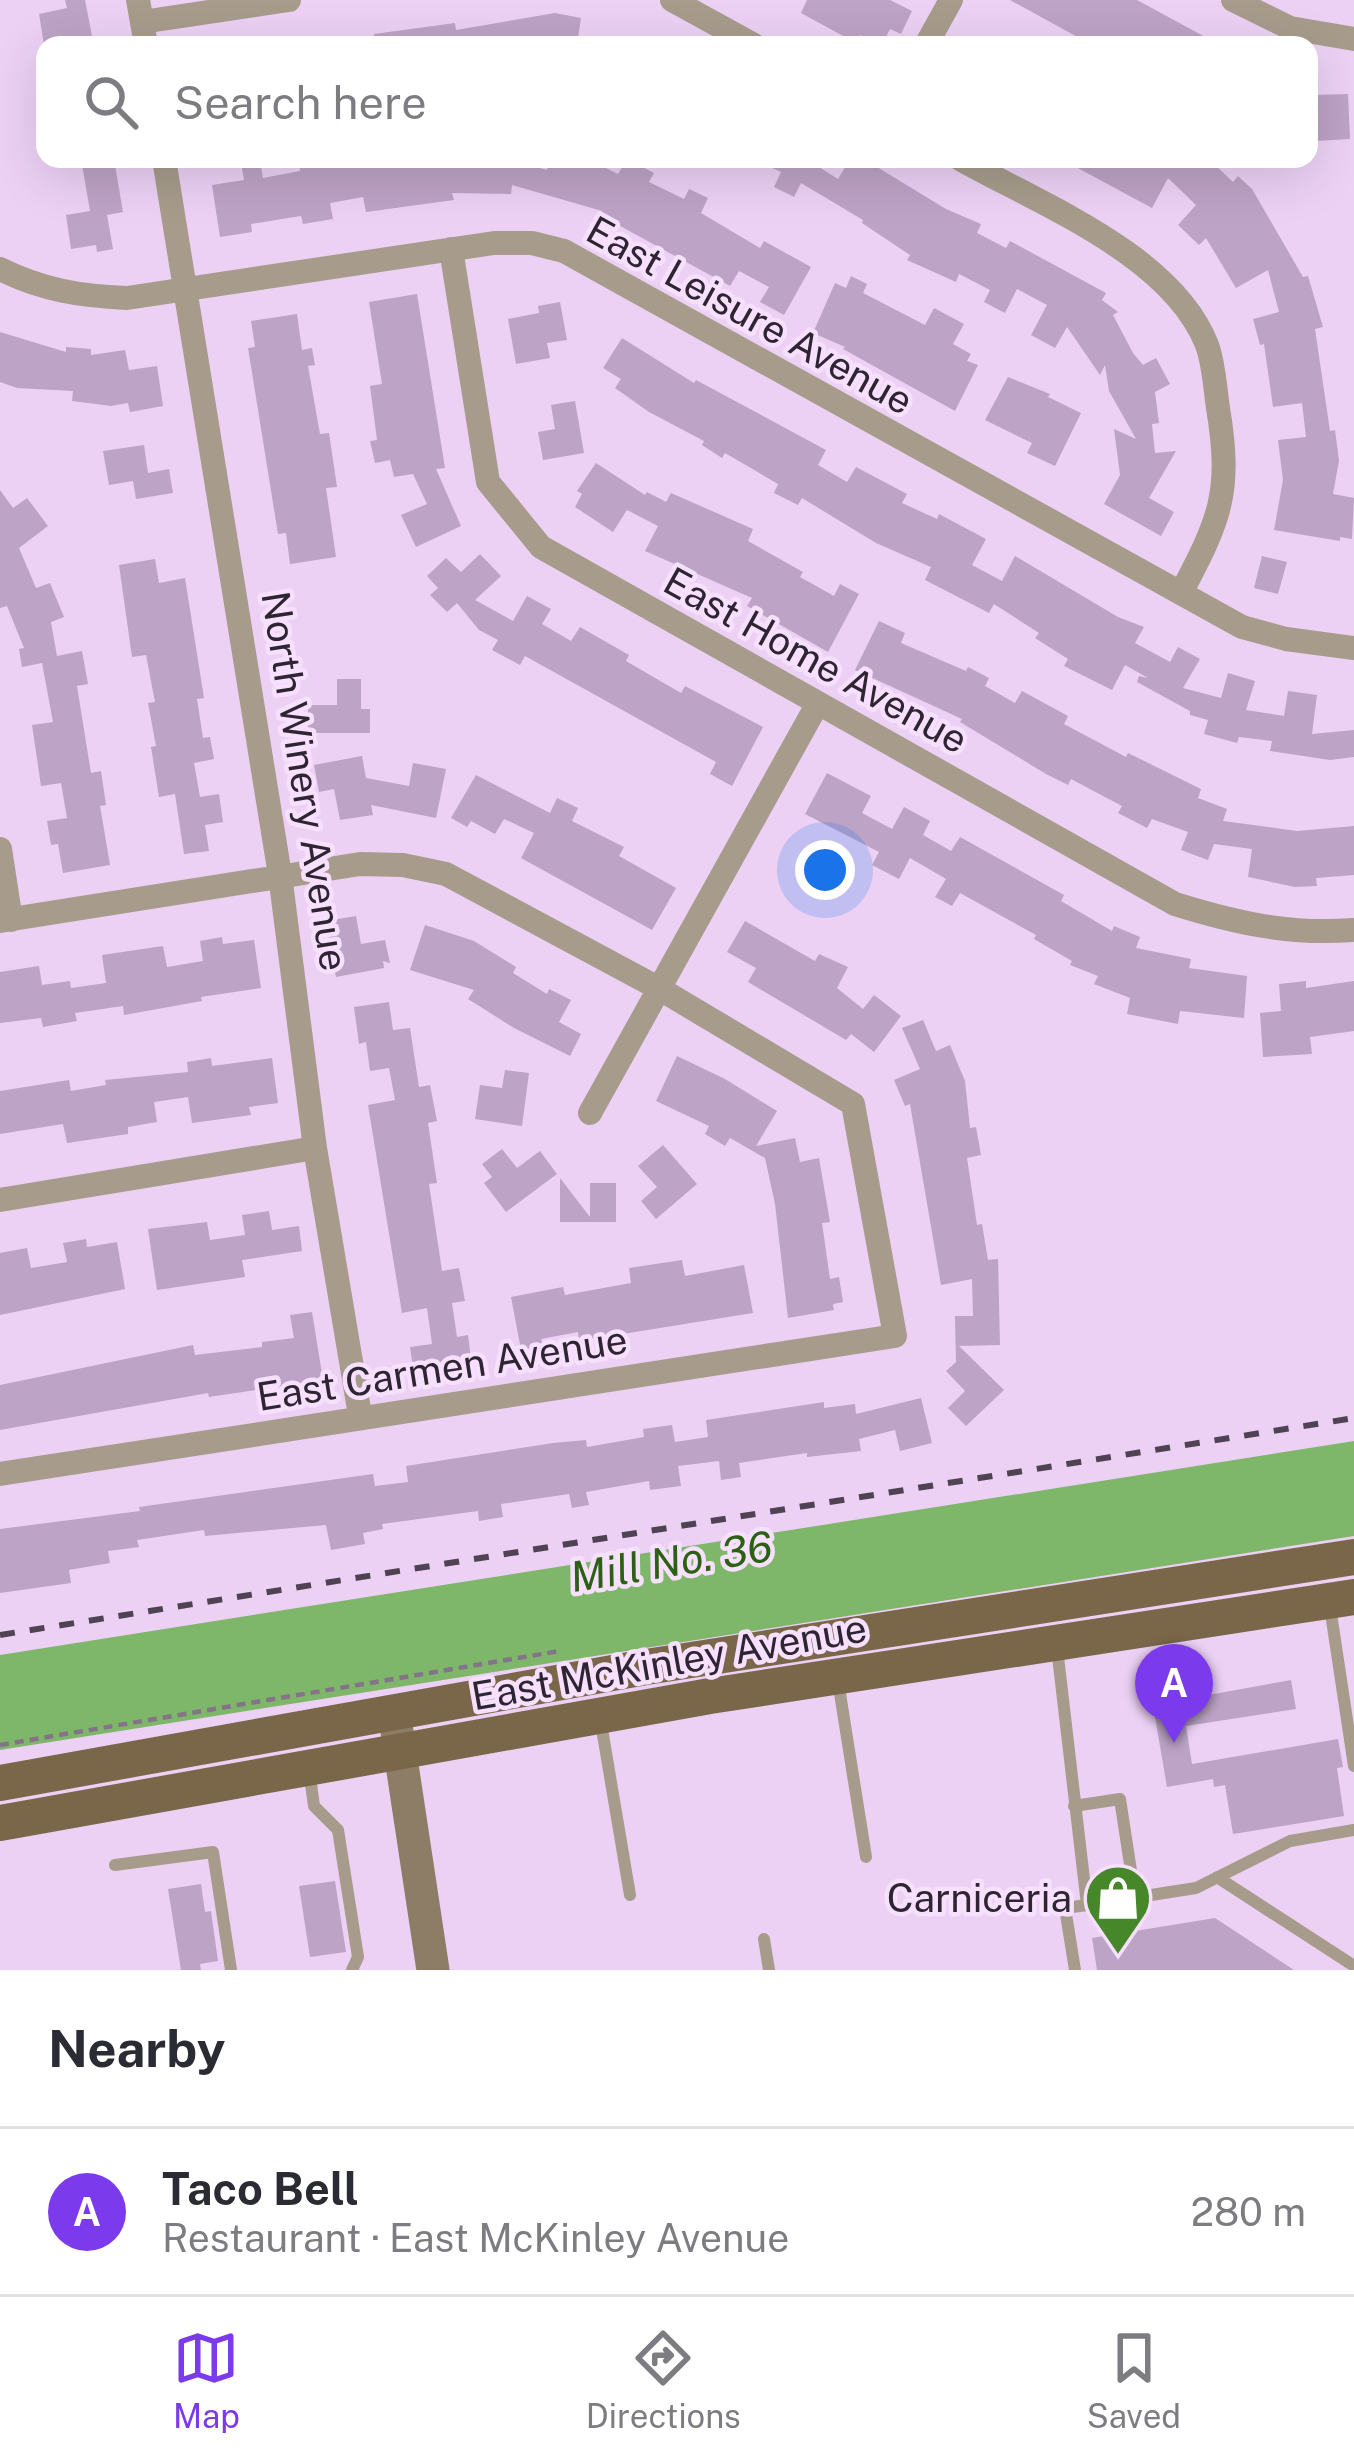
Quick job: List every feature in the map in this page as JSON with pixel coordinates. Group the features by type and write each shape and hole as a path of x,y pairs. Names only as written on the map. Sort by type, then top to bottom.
{"main road":[{"name":"East McKinley Avenue","path":"0,1783 646,1667 1354,1557"},
{"path":"1057,1644 1059,1634 1078,1622 1316,1583 1354,1570"},
{"name":"East McKinley Avenue","path":"0,1823 600,1715 1342,1599"}],"street":[{"path":"142,22 289,0"},
{"path":"672,0 738,36"},
{"path":"931,36 951,0"},
{"path":"1233,0 1290,28 1354,39"},
{"name":"North Winery Avenue","path":"165,168 280,875 315,1148 360,1415"},
{"path":"976,168 1158,274 1188,307 1208,347 1224,448 1225,490 1215,528 1181,593"},
{"name":"East Leisure Avenue","path":"0,268 39,288 127,298 451,249 532,243 564,251 1243,627 1286,639 1354,648"},
{"name":"East Home Avenue","path":"451,249 488,482 541,547 1175,904 1240,925 1301,933 1354,930"},
{"path":"590,1113 818,703"},
{"path":"0,849 5,920 280,875 360,864 403,865 446,874 659,989"},
{"name":"East Carmen Avenue","path":"0,1474 895,1336 853,1104 659,989"},
{"path":"0,1200 315,1148"},
{"path":"394,1711 433,1970"}],"lane":[{"path":"1342,1599 1354,1766"},
{"path":"1057,1644 1087,1905"},
{"path":"838,1676 866,1857"},
{"path":"600,1715 630,1895"},
{"path":"308,1767 314,1806 338,1830 358,1957 352,1970"},
{"path":"1074,1806 1120,1798 1135,1898"},
{"path":"1075,1970 1065,1908 1196,1888 1290,1841 1354,1830"},
{"path":"115,1865 213,1852 231,1970"},
{"path":"1217,1877 1354,1966"},
{"path":"764,1939 769,1970"}],"water":[{"name":"Mill No. 36","path":"1354,1441 1354,1536 0,1750 0,1655"}],"building":[{"path":"65,0 85,0 92,36 43,36 39,14 67,8"},
{"path":"807,0 890,0 912,11 901,34 890,29 886,36 843,36 801,13"},
{"path":"1010,0 1137,0 1203,36 1076,36"},
{"path":"555,13 581,18 578,36 374,36 455,23 456,30"},
{"path":"1348,94 1350,139 1318,141 1318,95"},
{"path":"83,168 116,168 123,212 107,215 113,249 97,252 96,245 71,249 66,215 90,211"},
{"path":"242,168 261,168 263,178 300,171 606,168 618,174 622,168 644,168 654,173 649,182 684,199 689,189 708,198 701,213 760,248 764,241 811,267 784,315 760,302 769,287 739,271 730,286 600,215 602,211 512,185 511,194 452,193 454,200 366,212 363,197 330,203 333,219 303,224 301,216 251,224 252,232 220,237 212,185 244,180"},
{"path":"772,168 820,168 838,179 845,168 879,168 946,209 981,224 977,233 1006,248 1010,241 1106,293 1102,300 1118,312 1113,315 1133,353 1143,365 1156,358 1170,384 1155,392 1159,423 1152,424 1155,453 1176,451 1149,498 1174,512 1161,536 1104,504 1120,475 1114,429 1136,439 1109,391 1105,365 1100,375 1067,327 1055,348 1031,335 1047,305 1017,289 1005,313 984,302 990,290 959,274 956,282 907,260 910,255 863,220 801,183 794,197 774,187 781,172"},
{"path":"1078,168 1218,168 1233,182 1238,176 1252,189 1303,277 1308,276 1323,327 1315,329 1339,461 1333,494 1354,498 1352,539 1274,530 1283,480 1278,440 1306,437 1302,403 1273,407 1264,344 1260,345 1253,319 1279,312 1268,270 1236,288 1206,238 1199,245 1178,225 1196,205 1168,178 1152,208"},
{"path":"851,276 867,284 863,293 925,325 934,308 964,324 953,344 971,354 967,361 978,365 955,411 813,333 835,283 846,288"},
{"path":"417,294 445,468 436,469 461,526 416,547 401,515 427,504 413,474 394,477 390,460 375,463 370,441 377,440 370,386 382,384 369,302"},
{"path":"560,302 567,340 547,343 550,358 516,364 508,319 539,313 538,306"},
{"path":"297,314 302,350 312,348 315,365 308,366 320,434 329,433 337,487 326,488 336,557 290,564 286,533 278,534 248,348 255,347 251,321"},
{"path":"0,332 66,352 66,347 91,349 91,355 125,350 129,370 157,366 163,406 130,412 128,403 111,406 72,401 73,391 17,388 0,382"},
{"path":"622,338 694,383 826,450 818,465 847,482 856,467 907,494 902,503 937,519 939,514 986,539 972,565 1002,581 1015,556 1118,617 1144,627 1135,643 1170,662 1178,647 1200,659 1183,688 1221,698 1228,673 1255,681 1246,710 1284,716 1288,691 1317,695 1312,734 1354,730 1354,757 1330,760 1270,751 1272,741 1239,737 1237,743 1204,734 1208,720 1190,715 1137,682 1139,676 1148,678 1125,665 1112,690 1064,666 1068,659 1035,638 1039,633 994,604 989,613 925,580 931,567 876,543 802,498 798,505 774,493 778,484 725,453 722,458 702,445 704,441 615,388 621,379 603,368"},
{"path":"1008,377 1081,413 1055,466 1027,453 1032,443 985,420"},
{"path":"575,401 584,453 543,460 538,432 555,429 551,405"},
{"path":"144,445 148,473 169,469 173,493 136,499 133,481 109,485 103,451"},
{"path":"596,463 645,495 666,502 671,493 753,529 748,541 834,596 840,584 859,594 828,652 747,606 752,598 645,551 658,526 627,510 613,532 575,507 582,494 577,491"},
{"path":"0,490 13,508 27,498 48,526 19,548 36,588 50,583 64,617 51,622 57,656 82,651 88,684 77,686 91,773 101,771 106,805 100,806 110,865 63,873 58,844 51,845 47,821 67,818 61,783 41,786 32,725 53,722 42,663 22,667 19,649 24,648 7,606 0,608"},
{"path":"480,554 501,576 475,600 513,621 527,596 551,609 542,624 571,641 580,627 681,693 685,686 763,727 732,786 710,774 716,762 525,656 520,665 492,650 498,640 479,630 457,603 447,612 430,595 438,588 427,576 446,558 461,572"},
{"path":"1262,556 1287,562 1278,594 1254,588"},
{"path":"155,559 159,583 185,578 204,698 197,699 203,738 210,737 214,759 194,763 200,797 219,794 223,822 205,825 209,851 184,854 175,794 159,797 148,703 155,702 146,655 132,657 119,565"},
{"path":"879,621 905,633 901,643 989,678 985,686 1015,703 1022,691 1068,716 1064,724 1201,789 1198,798 1227,809 1223,821 1297,831 1354,826 1354,875 1316,878 1317,886 1295,887 1248,877 1252,849 1214,844 1208,860 1181,850 1188,832 1152,819 1147,828 1118,813 1122,806 1071,779 1068,785 1046,774 960,722 962,719 855,670"},
{"path":"337,679 361,679 361,709 370,709 370,733 308,733 308,705 337,705"},
{"path":"362,756 366,778 409,786 413,763 446,769 436,818 371,805 373,815 340,820 334,789 319,792 314,765"},
{"path":"827,773 871,796 862,813 892,829 904,807 930,821 923,835 951,851 960,837 1064,895 1061,901 1112,931 1114,926 1140,937 1136,948 1191,959 1189,968 1247,976 1244,1018 1180,1011 1178,1024 1127,1014 1130,998 1094,984 1098,976 1070,965 1072,961 1034,939 1036,935 960,893 952,906 935,897 946,879 910,858 899,879 872,865 879,852 805,814"},
{"path":"476,775 550,813 557,798 578,808 572,821 624,847 619,856 676,888 652,930 521,858 534,833 504,819 495,834 471,821 467,827 451,818"},
{"path":"356,916 361,944 385,940 390,963 383,961 384,968 336,977 326,921"},
{"path":"745,921 815,961 819,954 848,967 837,988 863,1009 874,995 901,1016 874,1052 851,1034 846,1040 748,982 756,968 727,952"},
{"path":"425,925 474,941 516,967 513,973 547,994 549,989 571,1000 559,1022 581,1034 570,1056 468,999 474,990 410,970"},
{"path":"222,937 223,944 254,940 261,988 124,1015 123,1006 75,1013 77,1021 43,1027 41,1018 0,1023 0,972 39,966 42,985 70,981 71,988 106,983 102,955 163,946 167,967 203,961 200,941"},
{"path":"1306,981 1306,988 1354,981 1354,1031 1310,1037 1312,1054 1263,1057 1260,1013 1281,1011 1279,984"},
{"path":"389,1002 393,1030 410,1028 419,1087 430,1085 437,1121 428,1123 437,1183 429,1184 442,1271 459,1268 465,1301 452,1303 457,1337 468,1335 472,1367 414,1375 410,1347 432,1344 427,1308 402,1313 368,1105 395,1100 389,1068 370,1071 366,1042 359,1044 354,1007"},
{"path":"923,1020 936,1051 950,1045 965,1081 970,1128 976,1127 981,1155 967,1158 977,1225 982,1224 988,1260 998,1259 1000,1345 959,1346 1004,1390 966,1426 948,1408 965,1391 946,1371 956,1362 955,1316 973,1316 972,1279 941,1285 910,1104 905,1106 894,1080 920,1069 902,1028"},
{"path":"677,1056 777,1111 756,1146 795,1138 800,1162 819,1158 830,1222 822,1223 830,1279 839,1277 843,1302 833,1304 834,1310 788,1318 765,1158 730,1138 725,1146 705,1134 709,1126 656,1101"},
{"path":"211,1058 212,1066 272,1058 278,1103 249,1107 251,1115 192,1123 188,1097 154,1102 157,1122 128,1127 128,1134 67,1143 63,1124 0,1134 0,1091 69,1080 71,1091 106,1085 105,1080 188,1072 187,1062"},
{"path":"505,1070 529,1073 522,1126 475,1119 480,1085 502,1088"},
{"path":"663,1145 697,1184 656,1219 641,1201 657,1187 638,1166"},
{"path":"502,1149 517,1168 540,1151 557,1174 506,1212 484,1183 492,1177 482,1164"},
{"path":"560,1178 590,1217 590,1183 616,1183 616,1222 560,1222"},
{"path":"269,1211 272,1230 299,1226 302,1251 242,1260 245,1277 157,1290 148,1229 207,1222 210,1240 245,1235 242,1215"},
{"path":"86,1239 87,1247 117,1242 125,1289 0,1315 0,1253 27,1248 31,1268 67,1262 63,1243"},
{"path":"682,1260 685,1276 744,1265 753,1313 579,1341 578,1332 541,1339 543,1346 521,1350 511,1297 563,1287 565,1295 631,1283 629,1268"},
{"path":"312,1312 323,1380 209,1397 208,1393 0,1430 0,1385 193,1345 195,1355 262,1347 262,1342 294,1338 290,1315"},
{"path":"921,1398 932,1443 900,1451 895,1430 859,1439 861,1451 739,1463 741,1477 721,1480 719,1461 678,1466 681,1486 650,1490 649,1481 586,1492 589,1505 572,1508 569,1494 501,1504 503,1517 479,1521 478,1511 382,1524 383,1529 363,1533 365,1544 331,1550 326,1525 205,1536 204,1530 137,1540 139,1547 108,1551 110,1563 69,1570 71,1583 0,1593 0,1529 373,1474 375,1486 408,1482 406,1466 553,1443 586,1440 587,1447 644,1437 643,1429 672,1425 675,1442 708,1437 706,1420 824,1402 824,1408 855,1404 856,1414"},
{"path":"1291,1680 1296,1709 1186,1726 1192,1764 1338,1739 1344,1816 1233,1834 1225,1785 1214,1787 1213,1779 1167,1787 1153,1705"},
{"path":"335,1881 346,1952 310,1957 299,1886"},
{"path":"201,1884 205,1912 211,1911 218,1961 200,1964 201,1970 181,1970 168,1889"},
{"path":"1215,1918 1294,1970 1097,1970 1092,1938"}],"railway":[{"path":"0,1635 1354,1418"}],"place":[{"name":"Taco Bell","path":"1174,1743"},
{"name":"Carniceria","path":"1118,1957"}]}
